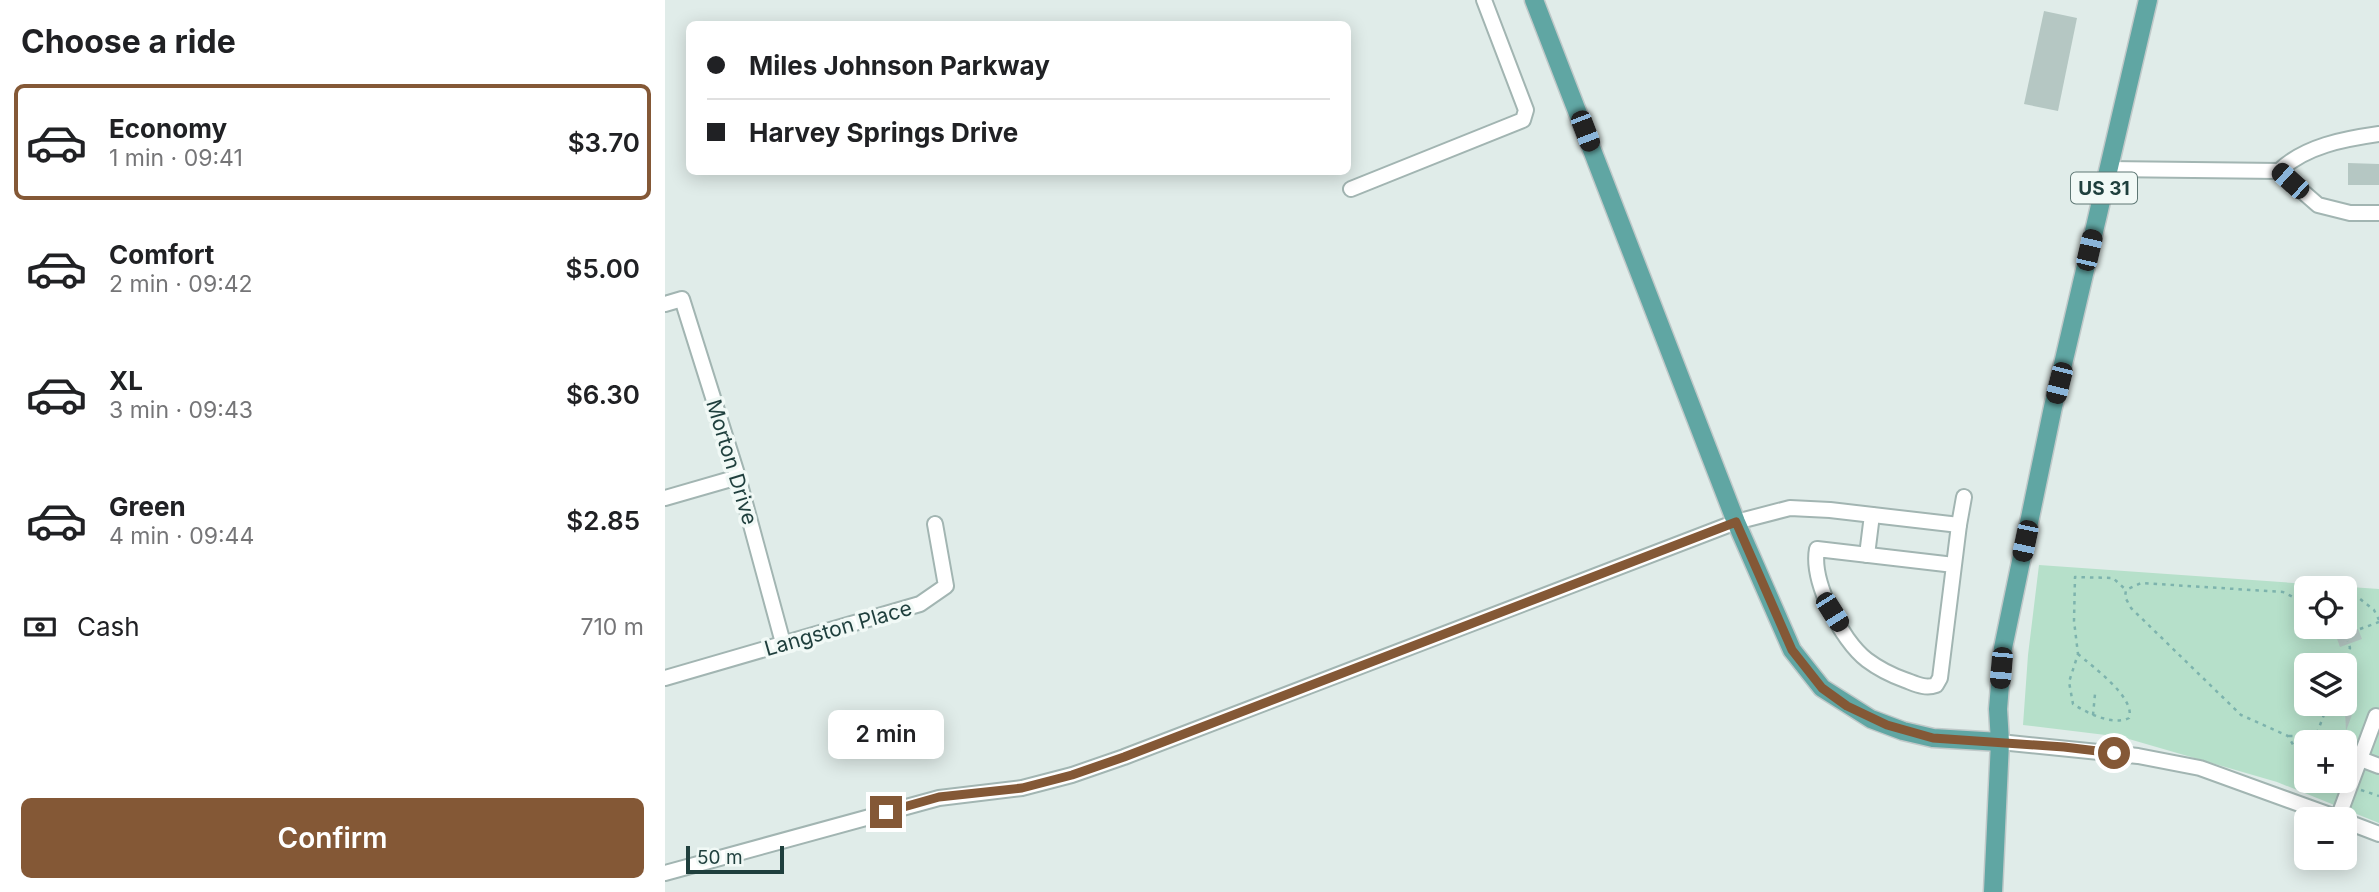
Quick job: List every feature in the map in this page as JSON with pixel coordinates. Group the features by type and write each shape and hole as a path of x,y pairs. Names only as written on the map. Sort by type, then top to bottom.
{"main road":[{"path":"1534,0 1736,522 1792,650 1822,688 1871,719 1933,738 2000,743"},
{"name":"US 31","path":"1993,892 2000,743 1998,709 2003,648 2053,407 2148,0"}],"street":[{"path":"1351,189 1523,120 1527,110 1484,0"},
{"path":"2279,171 2291,159 2330,144 2379,135"},
{"path":"2108,169 2279,171 2318,205 2350,213 2379,212"},
{"name":"Morton Drive","path":"665,304 683,299 738,478 783,643"},
{"path":"665,498 738,478"},
{"path":"1954,565 1817,549 1815,562 1832,612 1849,640 1865,659 1888,674 1927,688 1936,685 1940,678 1964,497"},
{"path":"665,873 939,797 1022,788 1072,775 1736,522 1790,508 1959,525"},
{"path":"1867,555 1872,515"},
{"name":"Langston Place","path":"665,678 920,604 946,586 935,524"},
{"path":"2345,807 2376,716 2379,718"},
{"path":"2000,743 2138,756 2200,768 2308,807"},
{"path":"2357,757 2379,766"},
{"path":"2357,825 2379,834"}],"path":[{"path":"2078,654 2113,685 2130,705 2129,718 2124,721 2093,715 2073,704 2069,682 2078,654 2074,621 2075,577 2113,578 2126,590"},
{"path":"2126,590 2141,583 2283,592 2294,598"},
{"path":"2126,590 2125,597 2131,608 2241,715 2288,736 2314,741 2323,716"},
{"path":"2357,596 2374,610 2379,621 2360,629"},
{"path":"2348,641 2348,653"},
{"path":"2093,715 2095,694"},
{"path":"2288,736 2294,746"}],"green space":[{"path":"2039,565 2294,583 2294,639 2357,639 2357,587 2379,589 2379,823 2357,814 2357,807 2339,807 2304,793 2357,793 2357,730 2294,730 2294,789 2122,737 2023,725"}],"building":[{"path":"2044,11 2077,18 2058,111 2024,104"},
{"path":"2348,163 2379,164 2379,185 2348,185"},
{"path":"2357,629 2362,639 2340,647 2337,639 2357,639"},
{"path":"2345,716 2352,716 2346,730"}],"route":[{"path":"886,812 939,797 1022,788 1072,775 1736,522 1792,650 1822,688 1847,706 1903,731 1933,738 2114,753"}]}
